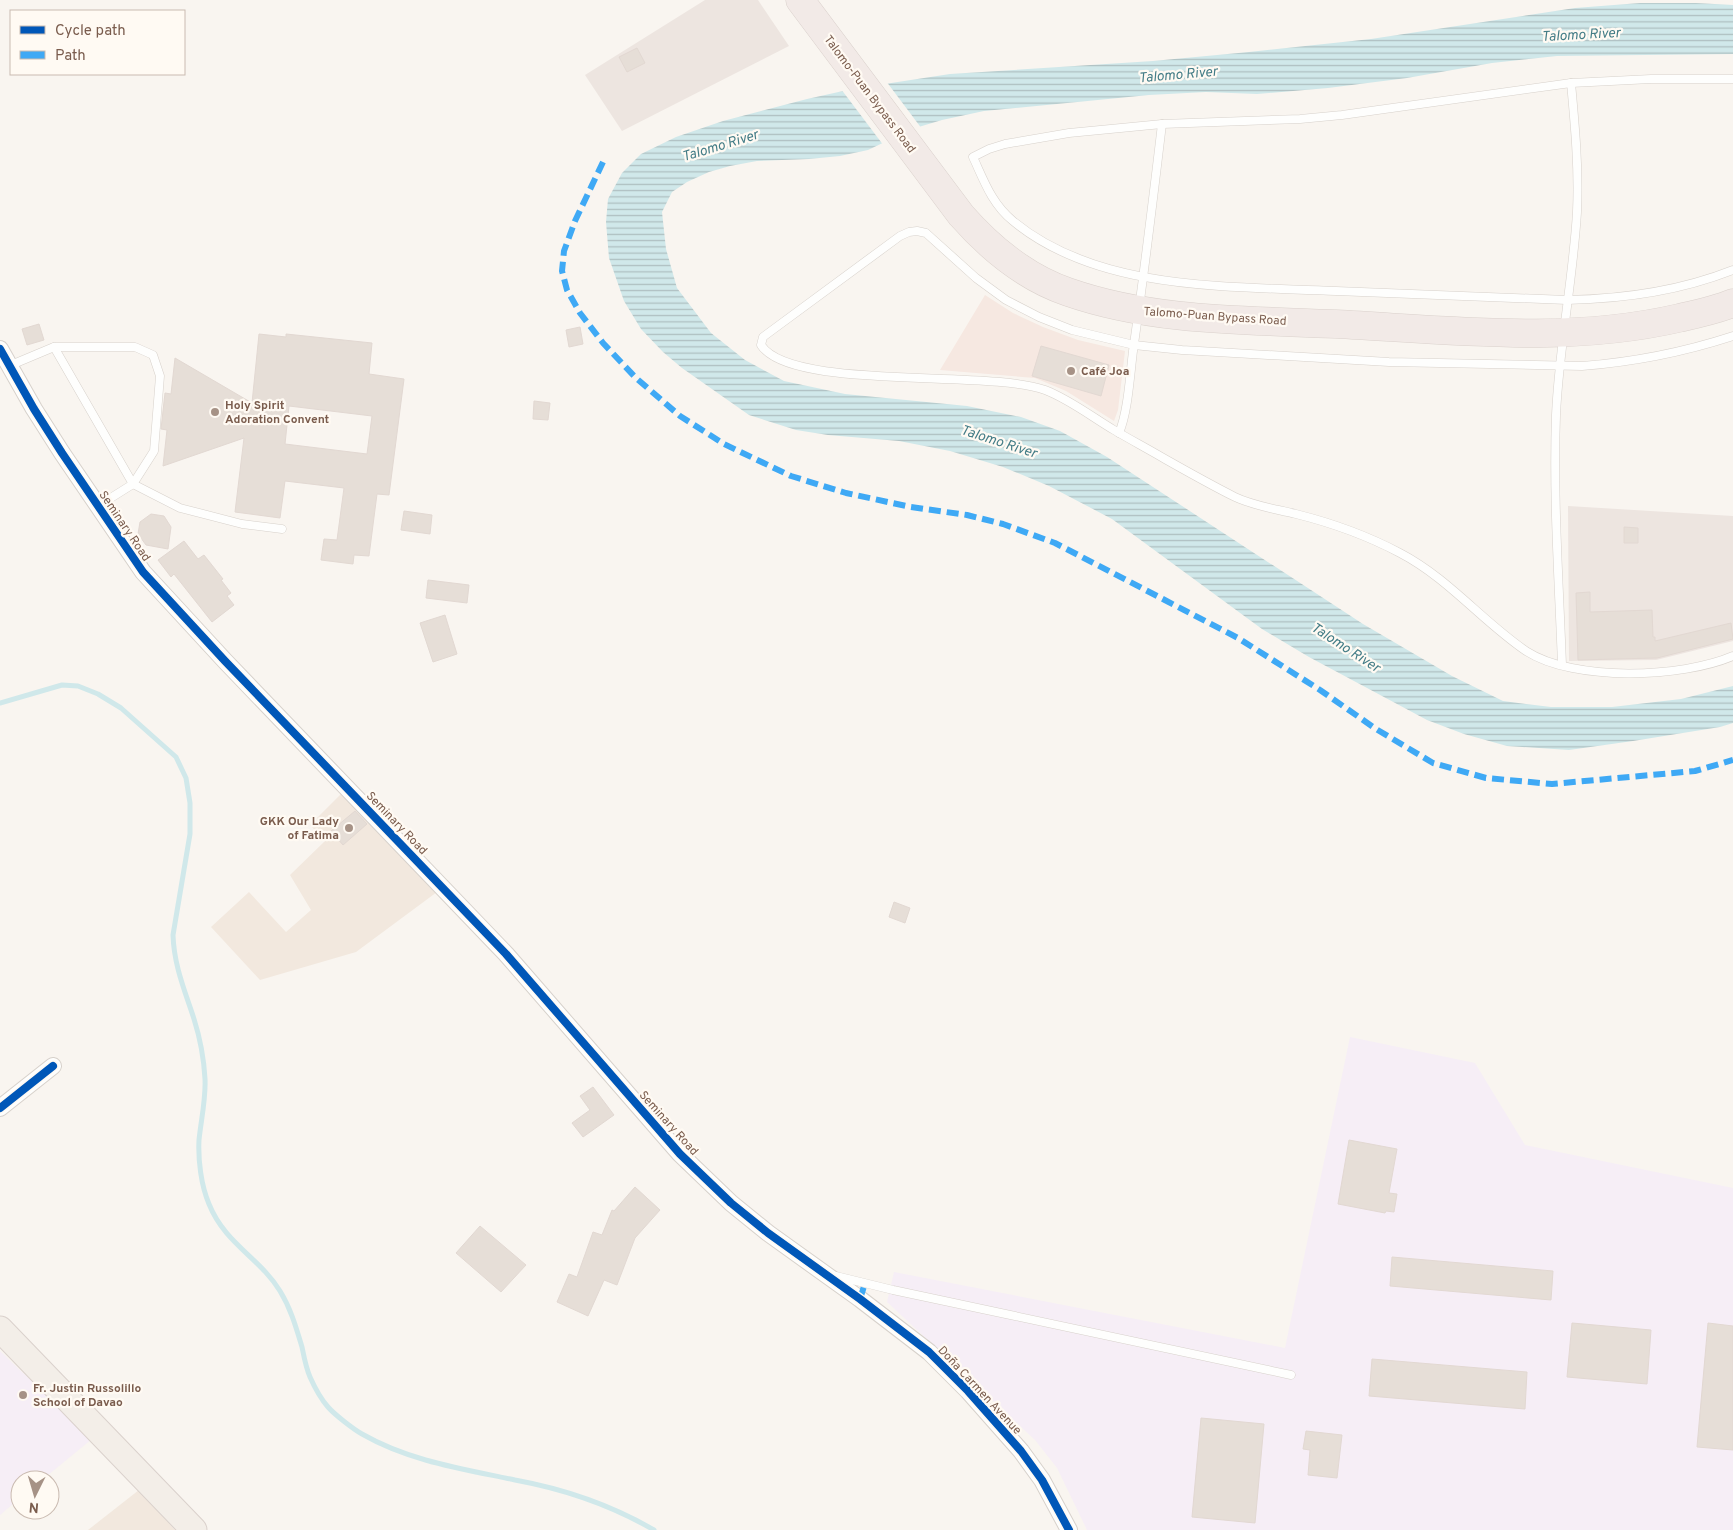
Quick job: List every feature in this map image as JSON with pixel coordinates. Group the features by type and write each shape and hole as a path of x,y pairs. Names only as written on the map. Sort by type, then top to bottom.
{"highway":[{"name":"Talomo-Puan Bypass Road","path":"800,0 961,215 979,236 1001,254 1035,277 1066,292 1139,311 1201,318 1503,333 1563,333 1654,324 1698,314 1733,303"}],"main road":[{"path":"0,1330 194,1530"}],"street":[{"name":"Seminary Road","path":"0,349 11,365 34,409 143,572 232,668 506,954 680,1154 731,1203 823,1273"},
{"path":"0,1108 53,1066"},
{"name":"Doña Carmen Avenue","path":"823,1273 929,1352 968,1391 1021,1451 1042,1480 1069,1530"}],"lane":[{"path":"1733,80 1651,80 1571,83 1342,115 1300,119 1162,124 1068,133 1023,140 989,149 974,157 990,195 997,206 1036,238 1061,252 1089,264 1144,277 1188,283 1242,287 1567,300 1608,299 1652,292 1692,283 1733,270"},
{"path":"1562,665 1555,462 1556,414 1576,221 1578,181 1571,83"},
{"path":"1119,433 1123,419 1144,277 1162,124"},
{"path":"1733,336 1660,355 1605,364 1560,366 1389,362 1182,350 1134,345 1072,330 1039,317 1006,300 976,278 934,239 926,233 917,231 900,236 767,334 761,341 762,349 786,362 821,371 1014,383 1032,386 1053,394 1202,480 1237,498 1335,525 1399,552 1422,565 1527,651 1543,660 1585,670 1610,673 1647,673 1688,668 1733,656"},
{"path":"11,365 54,348 135,347 153,355 160,376 154,451 133,484 98,506"},
{"path":"54,348 133,484 180,508 242,524 282,529"},
{"path":"823,1273 903,1292 1291,1375"}],"shaded area":[{"path":"705,0 758,0 789,46 622,131 585,75"},
{"path":"985,295 1013,313 1043,327 1078,340 1125,351 1118,410 1114,421 1066,391 1035,378 940,370"},
{"path":"1568,506 1733,516 1733,641 1656,660 1569,661"},
{"path":"341,794 437,892 356,952 260,980 211,927 249,892 286,932 311,910 290,875 325,841 310,825"},
{"path":"1350,1037 1475,1063 1525,1145 1733,1188 1733,1530 1087,1530 1057,1468 1035,1440 887,1302 894,1272 1285,1348"},
{"name":"Fr. Justin Russolillo School of Davao","path":"0,1351 92,1439 54,1470 10,1470 10,1506 0,1515"},
{"path":"139,1490 175,1530 88,1530"}],"water":[{"name":"Talomo River","path":"1640,3 1733,5 1733,54 1557,56 1492,63 1407,78 1328,88 1257,94 1206,92 1149,95 984,111 912,129 868,150 840,156 757,161 709,172 687,182 672,192 662,212 666,249 677,288 711,333 745,360 784,381 845,394 967,406 1021,417 1060,431 1107,457 1363,624 1452,676 1503,701 1551,707 1612,707 1681,699 1733,686 1733,723 1720,727 1569,750 1507,746 1464,734 1427,720 1309,657 1262,629 1112,519 1049,486 1003,467 950,451 899,441 828,435 796,430 749,415 682,368 663,352 641,329 624,301 609,258 606,222 608,199 622,173 641,154 676,137 723,121 807,99 852,89 950,74 1153,61 1249,52 1371,39 1575,8"}],"pier":[{"path":"886,81 922,129 884,146 841,89"}],"building":[{"path":"637,48 645,63 627,72 619,57"},
{"path":"39,324 44,340 27,345 22,329"},
{"path":"580,327 583,344 569,347 566,330"},
{"path":"259,334 286,337 286,334 372,343 369,374 404,379 389,495 377,494 369,556 354,555 353,564 321,560 324,539 337,540 344,488 285,481 280,518 235,512 244,438 163,466 167,430 161,429 165,393 171,394 175,358 252,403","holes":["289,406 372,416 367,454 285,444"]},
{"path":"1041,346 1109,365 1101,396 1032,376"},
{"path":"534,401 550,403 548,420 533,419"},
{"path":"404,511 432,515 430,534 401,530"},
{"path":"151,514 164,516 171,527 168,549 146,545 138,534 140,522"},
{"path":"1624,527 1638,528 1638,543 1624,543"},
{"path":"184,541 198,559 204,555 223,579 221,580 231,593 227,596 234,605 212,622 174,574 171,577 158,560"},
{"path":"428,580 469,585 467,603 426,598"},
{"path":"1590,592 1590,612 1652,610 1653,637 1655,637 1655,641 1731,623 1733,639 1657,658 1578,660 1576,593"},
{"path":"445,615 457,654 433,662 420,623"},
{"name":"GKK Our Lady of Fatima","path":"355,811 367,824 343,845 331,831"},
{"path":"894,902 910,908 905,923 889,917"},
{"path":"593,1087 614,1115 583,1137 572,1123 590,1110 580,1096"},
{"path":"1349,1140 1397,1149 1389,1193 1397,1194 1394,1212 1386,1211 1385,1213 1338,1204"},
{"path":"635,1187 660,1210 635,1238 617,1285 604,1280 588,1316 557,1302 569,1274 577,1277 593,1232 602,1235 612,1210 614,1211"},
{"path":"480,1226 526,1265 501,1292 456,1253"},
{"path":"1392,1257 1553,1271 1551,1300 1390,1286"},
{"path":"1572,1323 1651,1330 1647,1384 1567,1377"},
{"path":"1708,1323 1733,1326 1733,1450 1697,1447"},
{"path":"1372,1359 1527,1372 1525,1409 1369,1396"},
{"path":"1201,1418 1264,1424 1255,1523 1192,1517"},
{"path":"1306,1431 1342,1435 1337,1478 1308,1475 1310,1450 1303,1449"}],"waterway":[{"path":"0,703 62,685 78,686 98,694 121,708 176,757 186,778 190,803 190,834 173,935 178,968 196,1026 204,1064 205,1094 199,1140 202,1181 209,1204 224,1230 272,1279 284,1298 295,1325 309,1374 325,1404 358,1432 398,1451 437,1463 569,1493 621,1513 654,1530"}],"marked path":[{"path":"603,162 575,221 564,251 562,271 567,290 580,313 603,343 636,378 680,416 724,444 791,476 846,493 911,507 967,515 1003,524 1055,543 1238,638 1320,690 1376,729 1433,763 1486,778 1552,784 1695,771 1733,760"},
{"path":"860,1299 865,1283"}],"cycle path":[{"path":"0,349 34,409 62,453 143,572 225,661 506,954 680,1154 731,1203 768,1233 860,1299 929,1352 968,1391 1021,1451 1042,1480 1069,1530"},
{"path":"0,1108 53,1066"}],"place":[{"name":"Café Joa","path":"1071,371"},
{"name":"Holy Spirit Adoration Convent","path":"215,412"},
{"name":"GKK Our Lady of Fatima","path":"349,828"},
{"name":"Fr. Justin Russolillo School of Davao","path":"23,1395"}]}
